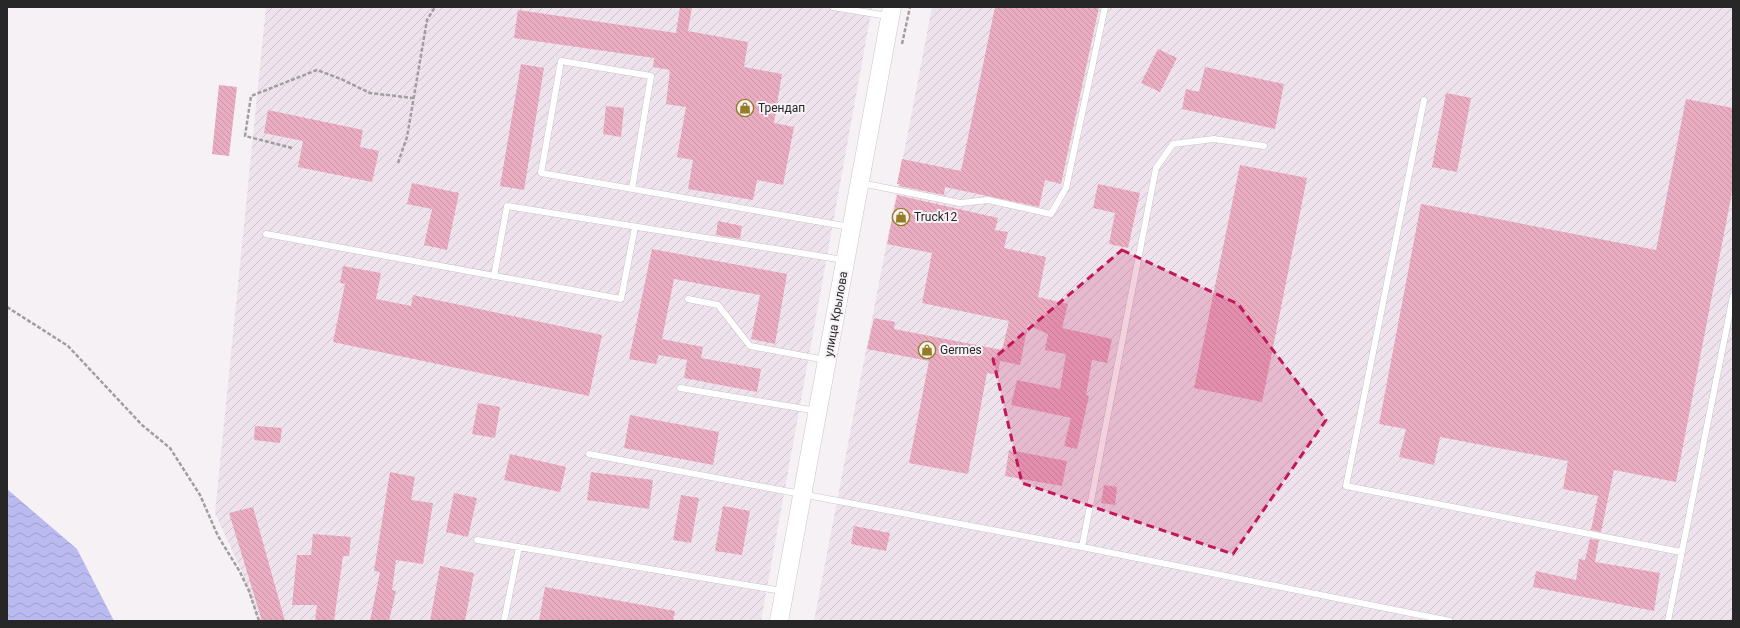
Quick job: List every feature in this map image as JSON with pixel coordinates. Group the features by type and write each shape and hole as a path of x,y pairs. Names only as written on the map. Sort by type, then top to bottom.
{"street":[{"name":"улица Крылова","path":"779,621 786,592 891,12"}],"lane":[{"path":"833,7 891,12"},
{"path":"860,183 960,203 988,200 1051,214 1066,188 1105,7"},
{"path":"632,189 651,76 560,61 541,173 632,189 852,227"},
{"path":"1424,100 1346,486 1681,552"},
{"path":"1082,547 1156,168 1173,144 1214,139 1264,146"},
{"path":"494,276 508,206 846,260"},
{"path":"266,234 621,299 635,227"},
{"path":"1668,621 1733,296"},
{"path":"688,299 718,305 750,346 827,361"},
{"path":"680,388 818,412"},
{"path":"589,454 803,493 1082,547 1450,621"},
{"path":"477,540 786,592"},
{"path":"504,621 519,547"}],"path":[{"path":"398,163 407,138 427,20 435,7"},
{"path":"292,148 245,136 251,96 317,70 341,79 370,94 414,98"},
{"path":"7,307 68,346 142,425 170,448 200,495 218,536 240,572 249,591 259,621"}],"highlighted area":[{"path":"1122,250 1238,304 1326,420 1233,554 1022,483 993,359"}],"shaded area":[{"path":"266,7 872,7 761,621 258,621 242,572 215,513"},
{"path":"932,7 1733,7 1733,621 814,621"}],"water":[{"path":"7,489 77,549 114,621 7,621"}],"building":[{"path":"680,7 692,7 688,31 748,42 744,67 782,74 774,123 794,127 783,185 757,180 753,200 688,189 693,160 677,157 686,107 666,104 670,70 653,67 654,58 514,38 518,10 676,33"},
{"path":"995,7 1099,7 1061,184 1045,180 1039,207 945,187 944,195 899,186 900,184 897,184 902,159 961,171"},
{"path":"1158,49 1177,58 1160,92 1141,83"},
{"path":"521,64 544,68 524,190 500,186"},
{"path":"1205,67 1284,84 1275,129 1182,109 1186,89 1199,92"},
{"path":"219,85 237,87 229,156 212,154"},
{"path":"1446,93 1471,98 1457,172 1432,167"},
{"path":"1686,99 1733,108 1733,187 1676,482 1614,470 1601,532 1591,530 1598,496 1563,489 1568,461 1440,437 1434,465 1399,457 1406,429 1379,424 1421,204 1656,250"},
{"path":"606,106 624,108 621,137 603,134"},
{"path":"268,110 363,130 360,147 379,151 372,182 298,167 303,141 264,133"},
{"path":"1240,165 1307,178 1262,402 1194,388"},
{"path":"412,183 459,193 447,250 424,245 432,209 407,204"},
{"path":"1098,184 1140,193 1128,248 1109,244 1115,213 1093,208"},
{"path":"897,195 998,218 995,230 1008,232 1004,248 1046,257 1038,297 1068,304 1062,328 1112,339 1107,363 1092,360 1086,395 1089,396 1077,449 1064,446 1071,418 1011,405 1017,380 1060,389 1066,354 1045,350 1048,334 1028,325 1020,365 1000,361 998,375 987,373 968,474 909,463 929,361 867,349 874,318 895,322 894,329 1002,350 1009,321 922,303 932,253 887,244"},
{"path":"718,221 742,226 740,239 716,235"},
{"path":"652,249 787,274 775,344 751,339 760,295 674,279 662,339 703,347 701,358 761,369 757,392 684,378 687,360 659,355 656,364 629,359"},
{"path":"343,266 381,273 376,299 411,306 413,295 602,335 589,396 333,342 345,284 340,283"},
{"path":"478,403 500,407 495,438 472,434"},
{"path":"630,415 719,432 713,465 624,448"},
{"path":"255,426 282,428 280,443 254,440"},
{"path":"1009,450 1067,461 1062,486 1005,476"},
{"path":"510,454 566,467 560,492 504,480"},
{"path":"390,472 415,477 411,500 433,503 423,564 396,560 392,590 396,591 389,621 370,621 380,572 374,571"},
{"path":"591,472 653,480 649,509 587,500"},
{"path":"1104,485 1117,487 1115,505 1101,503"},
{"path":"454,493 477,498 468,537 446,532"},
{"path":"681,495 699,498 691,543 673,540"},
{"path":"723,506 750,511 742,555 715,551"},
{"path":"253,507 285,621 262,621 229,513"},
{"path":"854,526 890,533 886,551 851,544"},
{"path":"313,534 351,537 349,556 343,556 334,621 315,621 317,605 292,605 297,555 311,555"},
{"path":"1590,539 1599,540 1595,562 1660,573 1654,611 1533,587 1536,571 1576,580 1579,559 1585,560"},
{"path":"440,566 474,573 465,621 430,621"},
{"path":"545,587 675,611 673,621 539,621"}],"place":[{"name":"Трендап","path":"745,108"},
{"name":"Truck12","path":"901,217"},
{"name":"Germes","path":"927,350"}]}
